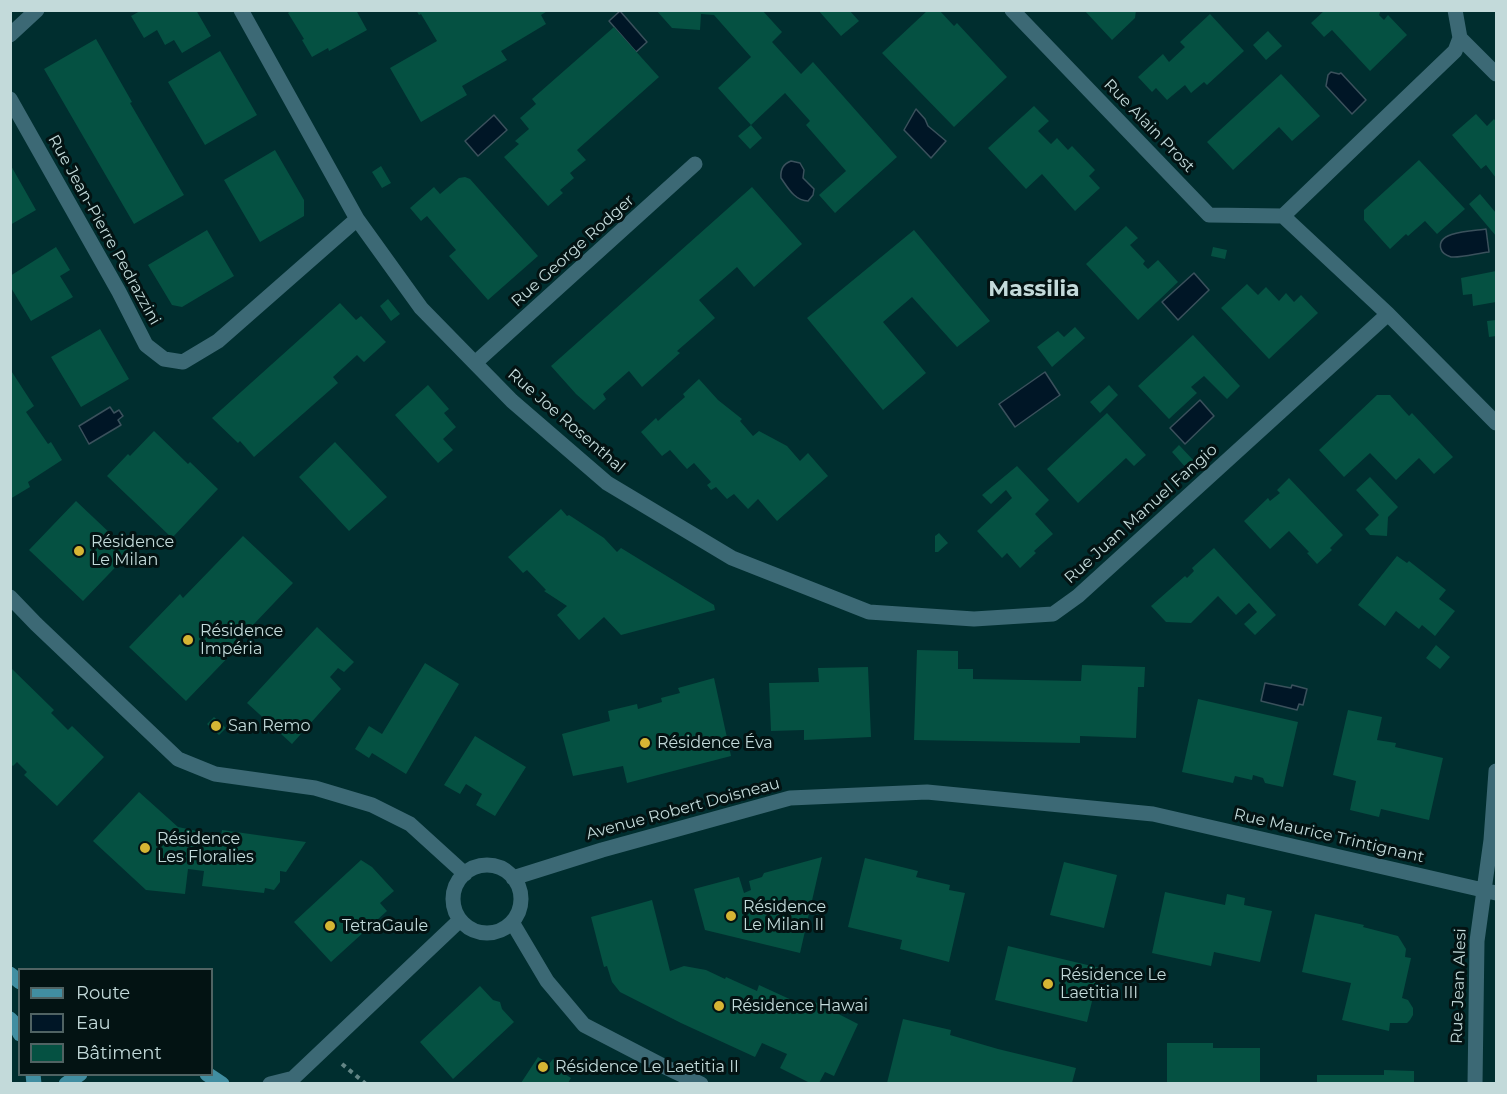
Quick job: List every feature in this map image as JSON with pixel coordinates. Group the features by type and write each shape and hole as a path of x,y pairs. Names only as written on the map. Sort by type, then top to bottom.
{"street":[{"path":"10,35 37,10"},
{"path":"241,10 357,219"},
{"name":"Rue Alain Prost","path":"1012,10 1209,215 1283,216"},
{"path":"1455,10 1460,38 1455,51 1283,216 1388,314 1497,423"},
{"path":"1460,38 1497,74"},
{"name":"Rue Jean-Pierre Pedrazzini","path":"10,99 119,292 146,345 164,359 183,362 218,341 357,219"},
{"name":"Rue George Rodger","path":"475,363 695,165"},
{"name":"Rue Joe Rosenthal","path":"357,219 421,308 512,401 607,483 732,558 869,612"},
{"name":"Rue Juan Manuel Fangio","path":"869,612 974,619 1053,614 1078,596 1388,314"},
{"path":"10,597 178,759 215,774 315,788 372,805 410,824 465,874"},
{"path":"1490,892 1497,771"},
{"name":"Avenue Robert Doisneau","path":"513,878 602,850 790,798 927,792 1153,814"},
{"name":"Rue Maurice Trintignant","path":"1153,814 1490,892"},
{"path":"484,866 505,870 513,878 518,886 520,905 512,922 502,930 491,933 479,932 469,928 460,920 455,911 454,891 465,874 484,866"},
{"name":"Rue Jean Alesi","path":"1475,1083 1477,941 1490,892"},
{"path":"270,1083 289,1081 460,920"},
{"path":"512,922 547,981 584,1025 701,1083"}],"water":[{"path":"620,11 647,42 636,52 609,21"},
{"path":"1331,72 1341,73 1366,100 1352,114 1326,86 1328,75"},
{"path":"916,109 928,126 946,141 931,158 904,130"},
{"path":"494,115 507,130 478,156 465,141"},
{"path":"791,161 800,163 804,170 803,178 814,189 808,201 799,199 781,178 783,167"},
{"path":"1486,229 1489,252 1451,257 1442,250 1441,243 1449,235"},
{"path":"1194,273 1209,290 1178,320 1162,302"},
{"path":"1045,372 1060,395 1015,427 999,404"},
{"path":"1200,400 1214,416 1185,444 1170,428"},
{"path":"110,407 114,413 119,410 123,416 118,420 121,425 89,444 79,426"},
{"path":"1265,683 1291,688 1292,685 1307,689 1303,705 1299,704 1297,710 1261,701"}],"building":[{"path":"142,10 196,10 211,36 182,53 174,40 165,45 157,30 144,38 131,16"},
{"path":"291,10 356,10 367,30 329,51 328,48 312,57 288,13"},
{"path":"416,10 549,10 541,15 546,24 501,51 507,60 462,86 467,95 421,122 390,68 437,41 421,14 419,15"},
{"path":"656,10 762,10 782,32 772,42 801,74 813,62 897,157 835,213 819,195 846,171 806,125 810,121 785,93 751,125 718,88 751,57 714,15 701,14 700,30 672,28"},
{"path":"818,10 849,10 859,21 841,36"},
{"path":"928,10 939,10 954,26 957,23 1007,77 954,127 882,53"},
{"path":"1084,10 1136,10 1135,18 1112,40"},
{"path":"1325,10 1381,10 1379,15 1384,20 1388,15 1407,35 1370,71 1332,30 1324,37 1311,23"},
{"path":"1210,14 1244,51 1207,85 1204,82 1191,93 1185,85 1167,100 1156,88 1152,92 1138,77 1163,54 1169,62 1185,47 1180,42"},
{"path":"614,27 659,77 577,150 586,160 570,173 574,178 560,190 563,193 548,206 504,157 519,144 515,141 529,129 520,118 536,104 532,99"},
{"path":"1268,31 1282,46 1266,60 1253,45"},
{"path":"96,39 132,102 130,103 184,195 134,224 44,69"},
{"path":"220,51 257,115 205,145 168,82"},
{"path":"1281,74 1320,116 1292,141 1279,127 1233,170 1207,142"},
{"path":"1034,106 1049,121 1038,131 1051,144 1057,138 1068,150 1072,146 1095,170 1089,176 1100,188 1075,211 1042,174 1026,189 988,148"},
{"path":"1476,114 1487,126 1494,119 1496,122 1496,178 1486,165 1481,169 1452,135"},
{"path":"751,125 762,138 750,149 738,136"},
{"path":"275,150 304,200 304,216 260,242 224,180"},
{"path":"1419,160 1465,209 1437,234 1425,221 1390,249 1364,220 1364,210"},
{"path":"10,164 36,210 10,225"},
{"path":"381,166 391,183 382,188 372,172"},
{"path":"459,178 470,179 538,256 488,300 449,256 456,250 427,216 421,221 410,208 434,187 440,194"},
{"path":"752,187 802,244 754,287 737,267 699,300 715,318 677,351 680,353 642,387 629,371 603,394 606,399 594,410 551,366"},
{"path":"1480,194 1496,213 1496,236 1469,204"},
{"path":"1126,226 1138,238 1130,245 1145,261 1143,264 1148,269 1158,260 1178,282 1138,320 1086,264"},
{"path":"207,230 234,276 182,307 172,305 148,265"},
{"path":"914,230 990,321 957,347 912,297 883,322 926,373 883,410 807,318"},
{"path":"56,247 70,270 60,276 73,297 31,321 10,286 10,276"},
{"path":"1213,247 1227,250 1225,259 1211,256"},
{"path":"1496,271 1496,302 1473,306 1472,294 1463,295 1461,278"},
{"path":"1247,284 1258,295 1266,287 1279,301 1286,293 1294,302 1301,295 1318,313 1269,359 1221,308"},
{"path":"388,299 400,314 391,321 380,306"},
{"path":"340,303 356,320 361,316 386,342 364,362 357,355 333,377 338,383 254,457 240,441 238,443 212,418"},
{"path":"1496,320 1496,336 1489,337 1487,321"},
{"path":"1075,327 1085,338 1052,367 1037,347 1058,331 1064,337"},
{"path":"100,329 129,379 81,407 51,357"},
{"path":"1193,335 1240,386 1227,399 1204,376 1191,387 1197,393 1169,419 1138,386"},
{"path":"10,369 34,406 26,412 48,444 51,442 62,460 28,482 30,487 10,499"},
{"path":"699,379 718,400 742,419 740,421 753,436 759,431 787,446 800,461 808,453 828,476 777,521 758,499 748,509 734,494 727,499 716,487 711,490 707,485 711,482 694,463 687,469 670,450 662,456 641,432 656,418 658,421 685,397 683,394"},
{"path":"428,385 449,409 444,413 456,427 443,439 453,450 438,463 395,415"},
{"path":"1109,385 1118,395 1100,413 1090,402"},
{"path":"1377,395 1390,395 1409,416 1412,413 1453,457 1434,474 1419,458 1396,480 1370,453 1344,477 1319,450"},
{"path":"1107,413 1146,455 1134,466 1126,458 1078,503 1047,469"},
{"path":"154,431 218,489 172,538 107,476"},
{"path":"335,442 387,497 349,531 299,477"},
{"path":"1179,445 1195,462 1187,469 1172,452"},
{"path":"1017,466 1049,500 1035,514 1053,534 1020,568 1007,553 1002,558 977,531 1012,498 1006,490 991,504 982,495"},
{"path":"1370,477 1398,507 1388,517 1387,536 1370,535 1365,529 1379,515 1356,490"},
{"path":"1289,478 1343,535 1330,548 1332,550 1317,564 1289,531 1270,549 1244,521 1268,498 1270,501 1280,493 1277,490"},
{"name":"Résidence Le Milan","path":"76,501 130,552 83,601 29,550"},
{"path":"561,509 567,516 569,515 604,538 617,552 621,548 714,605 715,610 621,635 604,617 579,640 557,615 567,606 544,591 546,590 527,570 523,573 508,557"},
{"path":"939,533 948,543 935,552 935,536"},
{"path":"243,536 293,583 234,645 237,648 186,701 129,647 180,594 183,598"},
{"path":"1214,548 1276,615 1255,635 1244,624 1257,612 1249,603 1236,615 1218,596 1191,623 1166,622 1151,606 1185,576 1187,578 1194,571 1192,568"},
{"path":"1397,556 1407,563 1409,561 1446,590 1439,599 1455,611 1435,636 1422,625 1419,629 1396,611 1385,626 1358,605"},
{"path":"317,627 354,662 344,672 338,668 330,677 341,689 292,744 247,703"},
{"path":"1436,645 1450,657 1440,669 1426,658"},
{"path":"917,650 958,651 958,669 973,669 973,679 1081,681 1082,665 1145,667 1144,687 1138,687 1136,738 1080,736 1080,743 914,740"},
{"path":"425,663 459,684 406,774 372,753 369,758 355,749 369,726 382,734"},
{"path":"10,667 54,710 51,713 68,730 72,726 104,757 57,806 24,775 27,772 17,762 13,766 10,763"},
{"path":"868,667 871,737 804,740 804,730 771,731 769,683 819,682 818,668"},
{"path":"714,678 731,756 627,783 623,766 573,776 562,734 610,721 608,711 637,704 638,709 662,702 661,698 680,693 678,688"},
{"path":"1198,699 1298,722 1283,787 1265,783 1263,778 1253,775 1252,780 1235,776 1233,783 1182,772"},
{"path":"1348,710 1382,717 1377,740 1396,743 1395,747 1443,758 1429,820 1381,809 1379,817 1350,810 1356,781 1333,775"},
{"name":"San Remo","path":"214,717 226,728 219,735 207,724"},
{"path":"475,736 526,767 495,816 476,805 482,794 466,784 460,794 444,785"},
{"path":"139,792 178,827 221,836 222,830 306,842 286,872 280,871 280,882 274,890 265,888 264,893 202,886 204,871 188,869 185,894 146,890 93,841"},
{"path":"822,857 800,953 705,930 694,889 739,877 744,893 751,890 749,881 762,877 764,873"},
{"path":"865,858 918,871 916,877 950,885 949,890 965,893 949,962 900,949 902,940 848,927"},
{"path":"361,860 372,867 394,891 380,903 387,911 331,962 294,922"},
{"path":"1064,862 1117,875 1104,928 1050,915"},
{"path":"1165,892 1225,905 1227,894 1245,898 1244,905 1272,911 1260,962 1214,952 1211,966 1152,953"},
{"path":"652,900 670,971 684,966 706,970 757,991 759,985 809,1008 813,1001 858,1024 834,1076 825,1072 819,1083 810,1083 780,1068 787,1054 762,1043 755,1057 620,992 612,982 607,966 604,967 591,917"},
{"path":"1315,914 1364,925 1363,927 1398,936 1406,949 1405,957 1411,958 1402,998 1408,1000 1413,1008 1413,1015 1407,1023 1390,1023 1389,1031 1342,1020 1351,983 1302,972"},
{"name":"Résidence Le Laetitia III","path":"1008,946 1100,968 1087,1022 995,1000"},
{"path":"480,986 493,1000 500,1002 502,1009 514,1022 453,1079 420,1042"},
{"path":"903,1019 951,1030 950,1035 998,1049 1076,1068 1072,1083 887,1083"},
{"path":"1167,1043 1213,1043 1213,1048 1260,1048 1260,1083 1167,1083"},
{"name":"Résidence Le Laetitia II","path":"538,1057 549,1064 553,1059 564,1066 560,1071 571,1078 568,1083 521,1083"},
{"path":"1384,1070 1414,1071 1414,1083 1317,1083 1317,1075 1384,1075"}],"place":[{"name":"Résidence Le Milan","path":"79,551"},
{"name":"Résidence Impéria","path":"188,640"},
{"name":"San Remo","path":"216,726"},
{"name":"Résidence Éva","path":"645,743"},
{"name":"Résidence Les Floralies","path":"145,848"},
{"name":"Résidence Le Milan II","path":"731,916"},
{"name":"TetraGaule","path":"330,926"},
{"name":"Résidence Le Laetitia III","path":"1048,984"},
{"name":"Résidence Hawai","path":"719,1006"},
{"name":"Résidence Le Laetitia II","path":"543,1067"}],"district":[{"name":"Massilia","path":"1034,290"}]}
